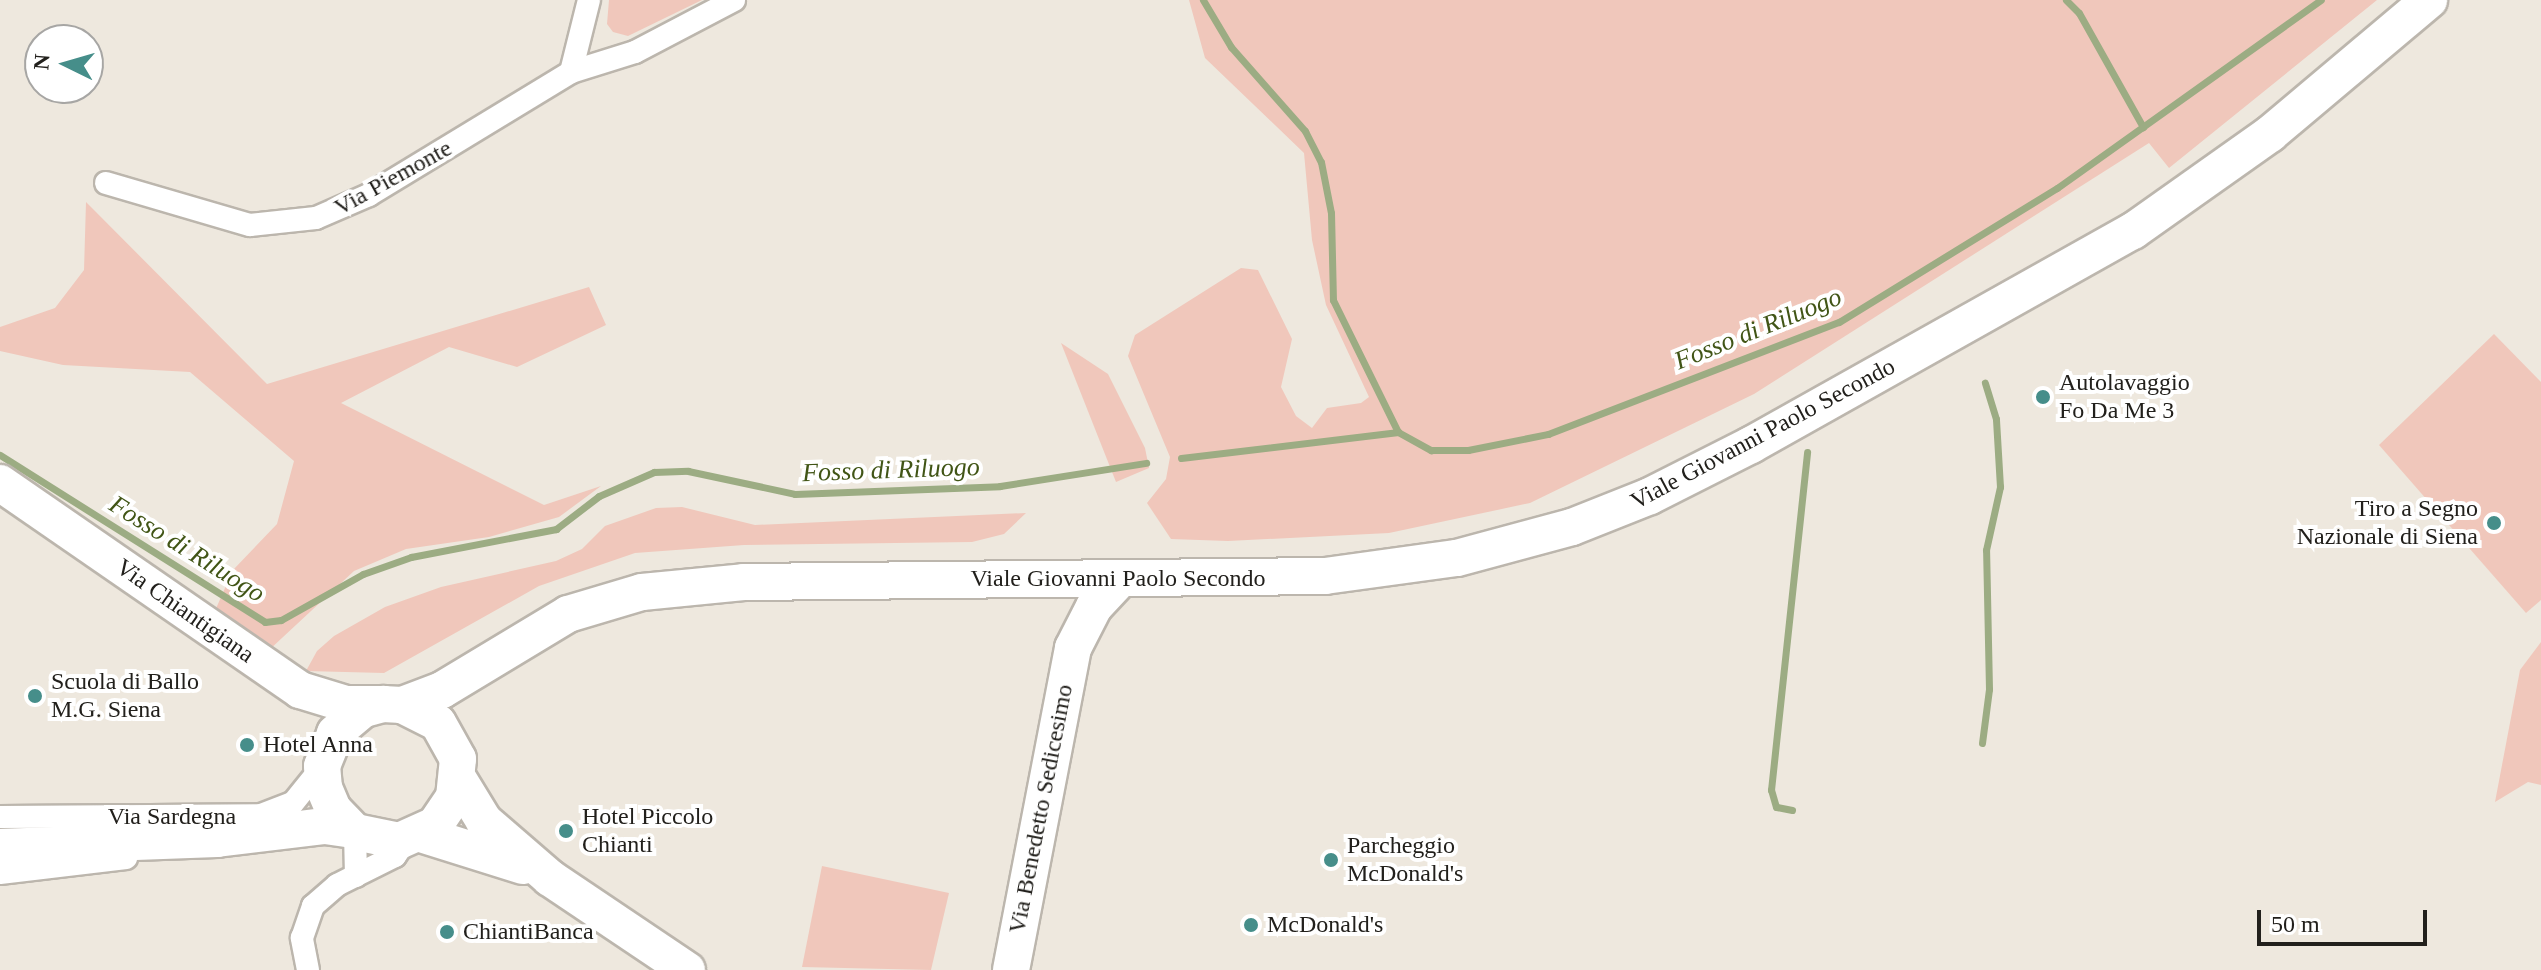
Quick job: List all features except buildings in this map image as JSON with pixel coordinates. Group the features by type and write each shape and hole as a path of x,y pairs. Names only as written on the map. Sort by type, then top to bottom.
{"main road":[{"name":"Viale Giovanni Paolo Secondo","path":"392,704 433,695 568,614 654,590 756,581 1325,576 1426,564 1532,540 1650,496 1915,355 2178,203 2270,134 2429,0"},
{"name":"Via Chiantigiana","path":"0,483 300,690 332,702 392,704 421,711 451,739"},
{"name":"Via Chiantigiana","path":"0,511 290,706 324,758 333,809 354,831"},
{"name":"Via Benedetto Sedicesimo","path":"1050,579 1065,610 1073,648"},
{"name":"Via Benedetto Sedicesimo","path":"1011,970 1073,648 1094,607 1120,579"},
{"path":"482,666 451,739 459,780 484,821 550,878 687,970"},
{"path":"324,758 348,719 392,704"},
{"path":"414,836 447,812 459,780"},
{"path":"0,847 172,841 325,826 385,841 414,836 485,851 550,878"}],"street":[{"path":"571,72 589,0"},
{"name":"Via Piemonte","path":"106,183 250,225 316,218 369,195 571,72 635,52 734,0"},
{"name":"Via Sardegna","path":"0,817 261,815 293,803 324,758"},
{"path":"354,831 356,876"},
{"path":"308,970 302,938 310,912 328,890 395,856 414,836"},
{"path":"0,873 140,857 172,841"}],"shaded area":[{"path":"609,0 702,0 628,36 613,32 607,24"},
{"path":"1189,0 2377,0 2169,168 2149,143 1754,394 1530,503 1389,533 1228,541 1171,539 1147,503 1166,479 1170,457 1128,356 1135,335 1241,268 1258,270 1292,339 1281,387 1296,416 1312,428 1327,408 1361,403 1369,397 1326,305 1312,240 1304,153 1205,58"},
{"path":"86,202 267,384 589,287 606,325 517,367 449,347 341,403 544,505 601,486 559,517 489,537 406,549 354,571 268,651 214,613 233,570 277,524 294,461 190,372 63,365 0,351 0,327 55,308 84,270"},
{"name":"Tiro a Segno Nazionale di Siena","path":"2494,334 2541,382 2541,600 2526,613 2379,445"},
{"path":"1061,343 1108,374 1145,448 1149,468 1116,482"},
{"path":"682,507 755,525 1026,513 1004,534 972,542 744,545 635,553 539,586 384,673 306,671 317,651 334,636 385,607 441,587 556,561 582,549 605,526 656,508"},
{"path":"2541,642 2541,785 2528,782 2495,802 2520,670"},
{"path":"822,866 949,893 931,970 802,967"}],"waterway":[{"path":"1203,0 1231,47 1305,131 1321,162 1331,213 1333,300 1398,432"},
{"path":"2066,0 2079,13 2143,127"},
{"name":"Fosso di Riluogo","path":"1181,458 1398,432 1431,450 1468,450 1548,434 1839,322 2057,188 2321,0"},
{"path":"1982,743 1989,689 1986,550 2000,487 1996,419 1985,383"},
{"path":"1792,810 1776,807 1771,790 1807,452"},
{"name":"Fosso di Riluogo","path":"0,455 265,622 281,620 363,574 411,557 556,529 599,496 654,472 688,471 795,494 1000,486 1146,463"}],"place":[{"name":"Autolavaggio Fo Da Me 3","path":"2043,397"},
{"name":"Tiro a Segno Nazionale di Siena","path":"2494,523"},
{"name":"Scuola di Ballo M.G. Siena","path":"35,696"},
{"name":"Hotel Anna","path":"247,745"},
{"name":"Hotel Piccolo Chianti","path":"566,831"},
{"name":"Parcheggio McDonald's","path":"1331,860"},
{"name":"McDonald's","path":"1251,925"},
{"name":"ChiantiBanca","path":"447,932"}]}
